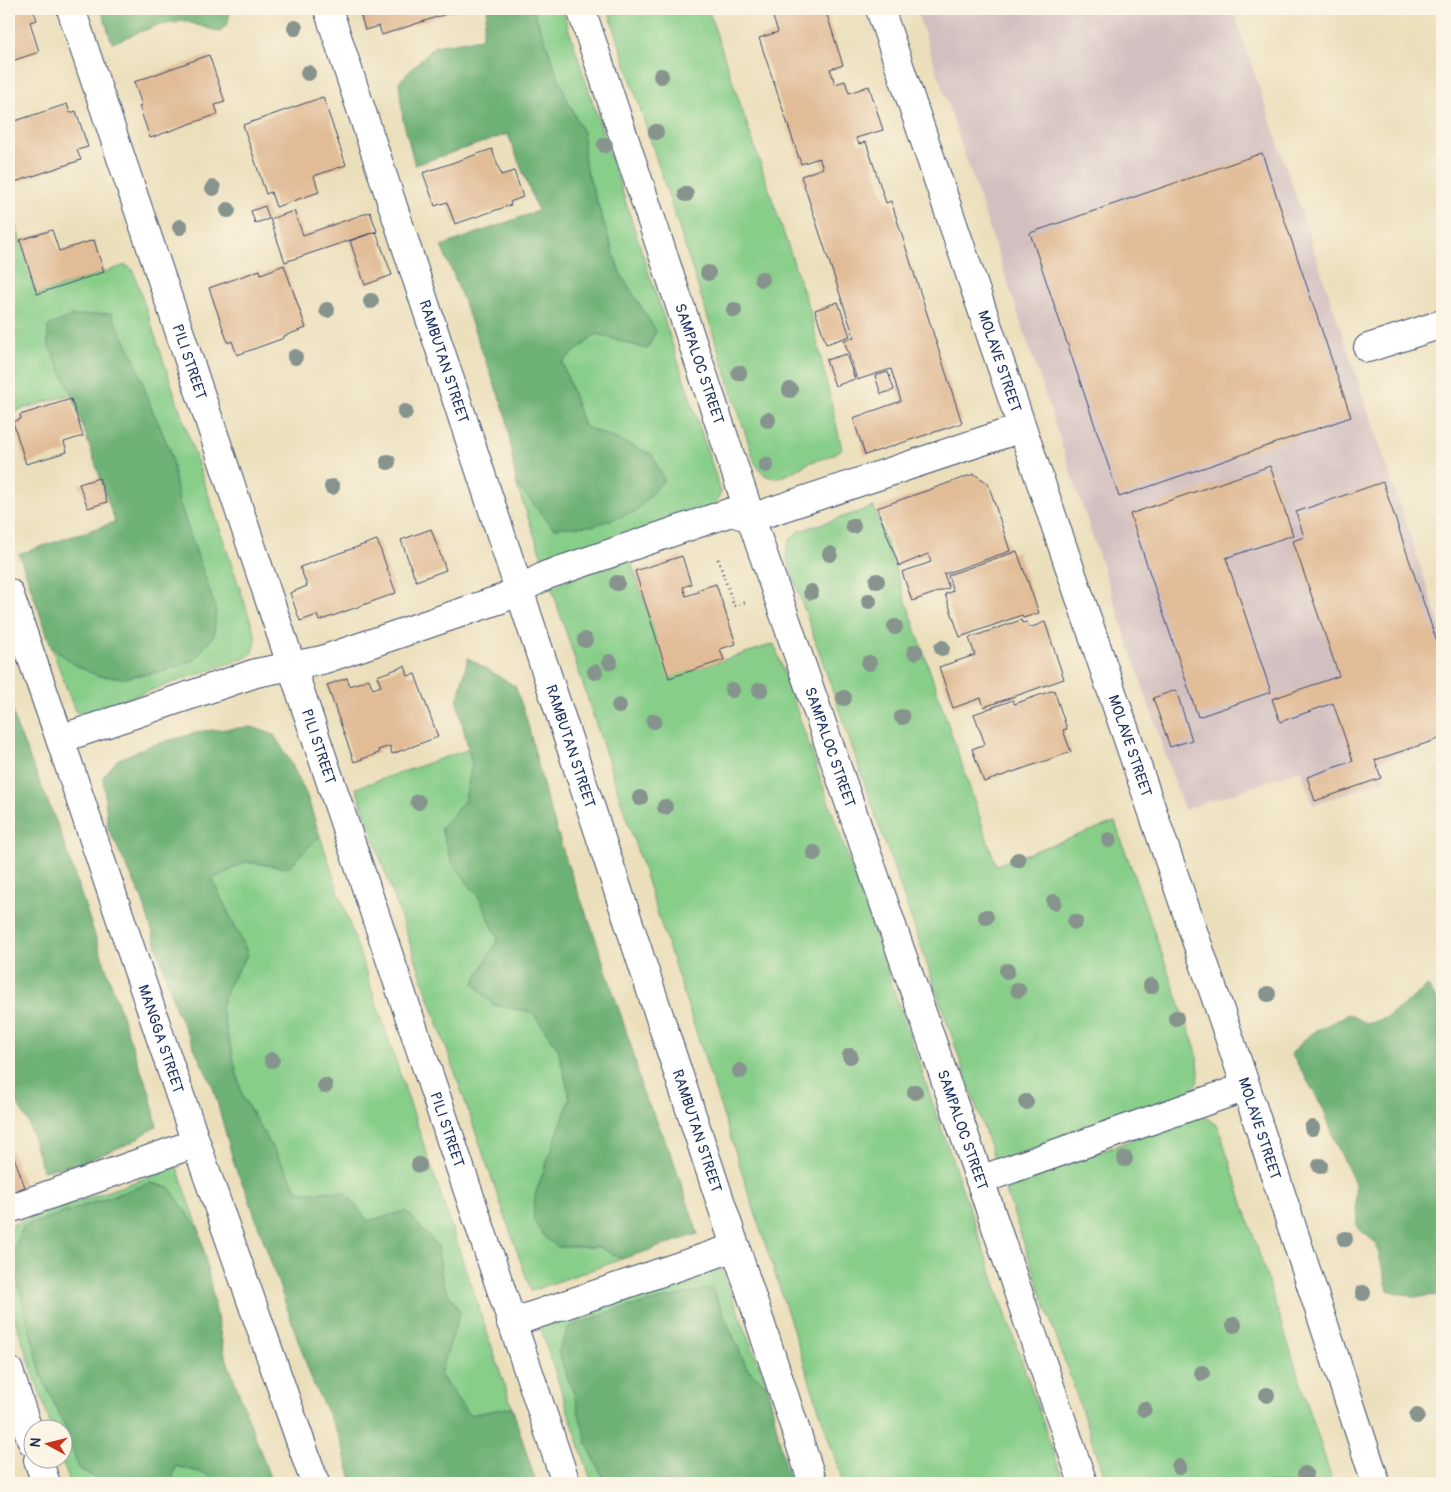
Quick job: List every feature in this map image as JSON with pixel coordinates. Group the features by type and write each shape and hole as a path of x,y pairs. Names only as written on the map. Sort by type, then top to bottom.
{"street":[{"name":"PILI STREET","path":"70,9 566,1483"},
{"name":"RAMBUTAN STREET","path":"328,9 813,1483"},
{"name":"SAMPALOC STREET","path":"581,9 776,592 1083,1483"},
{"name":"MOLAVE STREET","path":"880,9 1246,1087 1376,1483"},
{"path":"1368,348 1442,324"},
{"path":"60,739 256,673 322,660 501,599 547,576 731,512 751,518 1022,428"},
{"name":"MANGGA STREET","path":"9,593 196,1143 315,1483"},
{"path":"980,1180 1246,1087"},
{"path":"9,1209 196,1143"},
{"path":"511,1323 736,1247"},
{"path":"9,1371 25,1420"},
{"path":"41,1470 46,1483"}],"path":[{"path":"718,559 734,606 776,592"}],"shaded area":[{"path":"916,9 1233,9 1442,631 1442,740 1379,761 1385,780 1313,805 1301,770 1184,810"}],"green space":[{"path":"101,9 230,9 228,23 220,32 185,21 155,26 112,43"},
{"path":"488,9 533,9 566,97 583,133 585,165 620,273 656,331 647,349 597,334 562,362 584,426 652,454 664,480 635,512 592,526 553,528 516,483 506,415 441,246 538,211 508,134 415,165 403,120 399,82 434,46 481,39"},
{"path":"533,9 562,9 721,492 715,506 544,563 516,483 554,528 652,454 584,426 562,362 597,334 647,349 656,331 620,273 585,165 583,133 566,97"},
{"path":"608,9 708,9 810,311 842,449 834,454 777,478 765,475 755,463"},
{"path":"9,205 38,294 126,265 133,270 255,634 255,648 245,658 82,714 75,711 51,646 75,665 197,554 179,502 170,450 151,407 48,344 72,394 9,413"},
{"path":"111,313 135,360 151,407 170,450 179,502 216,609 214,635 195,660 160,672 124,678 98,676 75,665 51,646 19,554 115,522 72,394 48,344 48,326 71,316"},
{"path":"874,507 996,865 1115,822 1196,1050 1199,1069 1198,1081 1190,1090 1174,1100 995,1161 786,556 789,542 799,531"},
{"path":"630,559 670,677 774,644 1064,1483 843,1483 551,586"},
{"path":"468,658 515,686 526,717 546,796 567,863 594,934 633,1052 642,1092 672,1156 698,1234 622,1259 599,1247 558,1247 544,1237 533,1219 535,1195 570,1099 558,1048 532,1012 493,1005 474,983 498,939 480,899 452,862 441,829 465,800 472,764 457,702"},
{"path":"9,697 16,725 58,826 139,1066 149,1090 157,1126 130,1143 84,1162 43,1171 28,1122 11,1093 9,1093"},
{"path":"252,727 274,735 289,759 307,796 320,836 288,868 246,862 212,879 248,954 228,986 221,1008 243,1098 299,1192 345,1192 368,1221 406,1211 438,1246 443,1284 460,1312 440,1375 469,1415 512,1407 536,1483 353,1483 340,1439 313,1383 248,1196 235,1167 213,1087 176,1010 142,898 108,828 103,777 117,760 149,746 203,731"},
{"path":"469,749 472,764 465,801 441,829 452,862 480,899 498,939 474,983 493,1005 532,1012 558,1048 570,1099 535,1195 558,1247 599,1247 622,1259 531,1291 356,788"},
{"path":"320,836 512,1407 469,1415 440,1374 460,1312 443,1284 437,1246 406,1211 368,1221 345,1192 299,1192 243,1098 221,1008 228,986 248,954 212,879 246,862 288,868"},
{"path":"1428,986 1440,1005 1438,1042 1442,1047 1442,1295 1413,1297 1388,1290 1376,1243 1357,1227 1355,1183 1336,1144 1324,1110 1291,1054 1310,1034 1349,1014 1367,1024 1386,1018"},
{"path":"1202,1115 1218,1126 1333,1483 1107,1483 1004,1186"},
{"path":"177,1167 200,1232 169,1187 150,1183 23,1227 11,1256 42,1377 62,1420 49,1420 9,1301 9,1226"},
{"path":"150,1183 169,1187 200,1232 224,1352 272,1483 214,1483 207,1474 176,1466 171,1483 98,1483 97,1479 78,1468 72,1448 72,1420 62,1420 42,1377 11,1256 23,1227"},
{"path":"721,1268 768,1387 747,1368 712,1288 558,1352 574,1394 587,1444 606,1483 592,1483 540,1327"},
{"path":"712,1288 747,1368 768,1387 785,1466 791,1483 606,1483 587,1444 574,1394 558,1352 569,1327 615,1310"},
{"path":"72,1448 78,1468 97,1479 98,1483 70,1483 65,1470 72,1470"},
{"path":"176,1466 207,1474 214,1483 171,1483"}],"building":[{"path":"9,9 33,9 37,20 30,22 39,52 9,62"},
{"path":"359,9 461,9 382,35 379,26 365,30"},
{"path":"768,9 825,9 843,65 830,69 835,84 845,81 849,93 869,86 883,130 856,138 859,144 866,142 886,203 891,201 962,423 865,455 853,418 901,401 891,369 857,380 844,340 854,337 801,176 823,168 819,158 801,164 759,38 778,32 771,12"},
{"path":"209,55 225,102 215,105 218,114 150,138 139,106 142,105 134,82"},
{"path":"323,97 346,165 314,176 319,192 276,207 271,192 266,194 243,125"},
{"path":"67,104 70,113 76,111 88,147 77,150 81,160 9,184 9,123"},
{"path":"492,149 501,175 514,171 523,197 510,202 511,205 455,224 447,202 435,206 423,173"},
{"path":"1262,153 1351,417 1119,497 1030,233"},
{"path":"265,206 269,219 255,223 251,211"},
{"path":"294,211 303,235 370,212 377,231 285,262 270,219"},
{"path":"52,230 59,251 94,240 104,272 37,294 20,240"},
{"path":"376,232 392,275 365,285 350,241"},
{"path":"284,265 306,328 237,355 232,341 228,343 209,288 260,270 261,274"},
{"path":"838,302 850,336 826,344 815,310"},
{"path":"846,354 855,379 835,386 826,360"},
{"path":"888,372 894,390 881,394 875,376"},
{"path":"71,399 83,436 64,442 67,452 26,464 13,422 21,419 20,415"},
{"path":"1270,466 1293,535 1226,558 1271,692 1198,717 1130,514"},
{"path":"974,474 988,483 1010,551 944,574 949,588 912,601 902,572 931,562 928,554 899,566 877,508"},
{"path":"99,478 107,502 88,508 79,484"},
{"path":"1383,482 1442,657 1442,738 1375,760 1381,778 1315,801 1307,777 1353,761 1333,703 1280,722 1272,699 1339,676 1293,541 1304,537 1296,512"},
{"path":"431,529 446,570 416,581 401,540"},
{"path":"377,540 396,593 319,621 317,615 300,621 290,593 307,586 300,567"},
{"path":"1017,551 1039,613 1023,618 1022,615 960,637 945,594 953,591 948,575"},
{"path":"682,556 691,584 683,587 686,596 716,584 736,644 720,649 724,660 669,678 635,571"},
{"path":"1021,620 1022,623 1027,622 1029,628 1045,622 1064,679 984,707 981,698 953,708 939,667 975,655 969,638"},
{"path":"405,666 408,676 415,674 438,737 392,754 390,746 378,750 379,753 354,762 327,685 347,678 350,686 369,679 373,689 381,686 377,676"},
{"path":"1054,690 1067,729 1063,730 1071,752 984,782 972,749 985,744 974,714 1013,700 1014,704"},
{"path":"1176,690 1192,740 1170,747 1153,698"},
{"path":"9,1144 25,1187 9,1193"}]}
